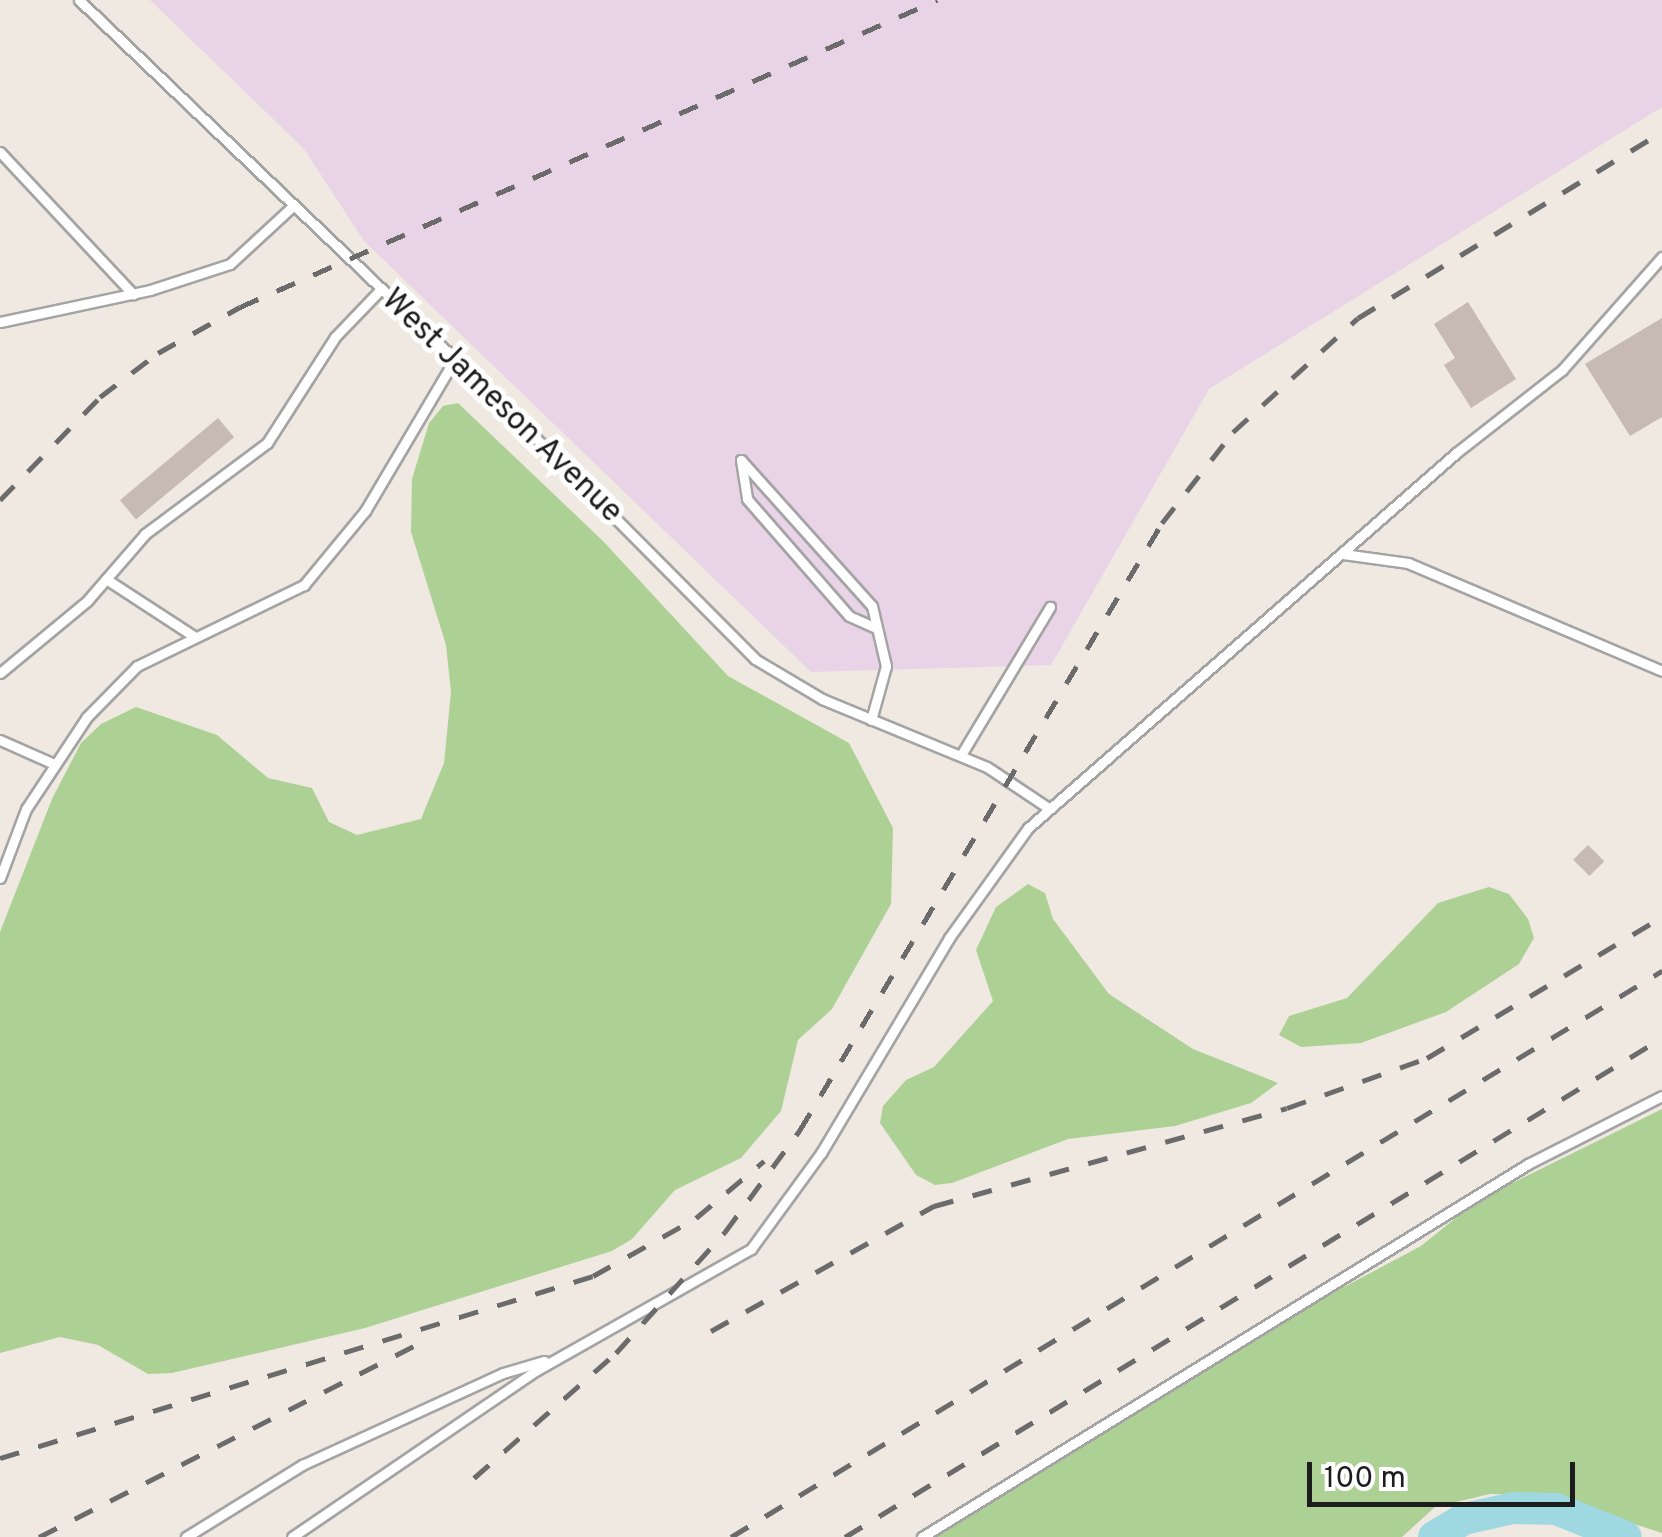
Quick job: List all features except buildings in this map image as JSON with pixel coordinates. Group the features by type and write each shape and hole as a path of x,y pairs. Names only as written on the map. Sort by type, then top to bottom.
{"lane":[{"name":"West Jameson Avenue","path":"79,0 454,359 756,659 871,720 961,755 1048,807"},
{"path":"0,152 133,294"},
{"path":"0,322 133,294 230,264 294,205"},
{"path":"292,1537 556,1358 718,1273 769,1230 949,938 1048,807 1526,393 1562,370 1662,257"},
{"path":"0,674 106,579 145,534 267,443 335,338 381,288"},
{"path":"0,878 52,763 137,666 304,585 365,511 454,359"},
{"path":"871,720 885,684 876,628 872,606 741,460 747,499 849,616 876,628"},
{"path":"1343,554 1408,563 1662,671"},
{"path":"106,579 195,637"},
{"path":"961,755 1050,607"},
{"path":"0,740 52,763"},
{"path":"922,1537 1528,1164 1662,1096"},
{"path":"186,1537 302,1465 503,1372 556,1358"}],"shaded area":[{"path":"150,0 1662,0 1662,107 1209,389 1051,665 811,672 364,241 304,149"}],"green space":[{"path":"458,403 603,541 728,676 849,743 893,828 891,904 832,1009 798,1040 781,1111 741,1158 675,1190 632,1239 612,1251 365,1328 172,1373 148,1374 98,1345 60,1337 0,1353 0,932 52,799 81,743 101,724 136,707 217,735 268,778 312,788 329,822 357,835 421,819 444,763 451,692 446,645 411,532 412,479 429,423 443,406"},
{"path":"1028,884 1045,893 1053,919 1109,994 1193,1049 1278,1083 1251,1103 1175,1126 1068,1139 952,1183 935,1185 916,1175 880,1123 883,1106 906,1080 934,1067 993,1001 976,950 996,907"},
{"path":"1489,887 1509,894 1528,919 1534,938 1519,964 1446,1012 1361,1043 1301,1047 1279,1035 1289,1016 1347,998 1438,903"},
{"path":"1662,1109 1662,1533 1544,1495 1490,1494 1435,1507 1402,1537 935,1537 1265,1329 1421,1246 1478,1200"}],"waterway":[{"path":"1434,1537 1464,1519 1513,1508 1556,1509 1626,1537"}],"railway":[{"path":"0,500 100,397 158,353 240,307 937,0"},
{"path":"474,1478 616,1353 725,1232 800,1130 1162,523 1233,432 1358,318 1662,132"},
{"path":"711,1331 934,1206 1287,1108 1427,1058 1662,917"},
{"path":"731,1537 1662,971"},
{"path":"845,1537 1662,1038"},
{"path":"0,1458 593,1276 696,1218 764,1161"},
{"path":"39,1537 427,1339"}]}
